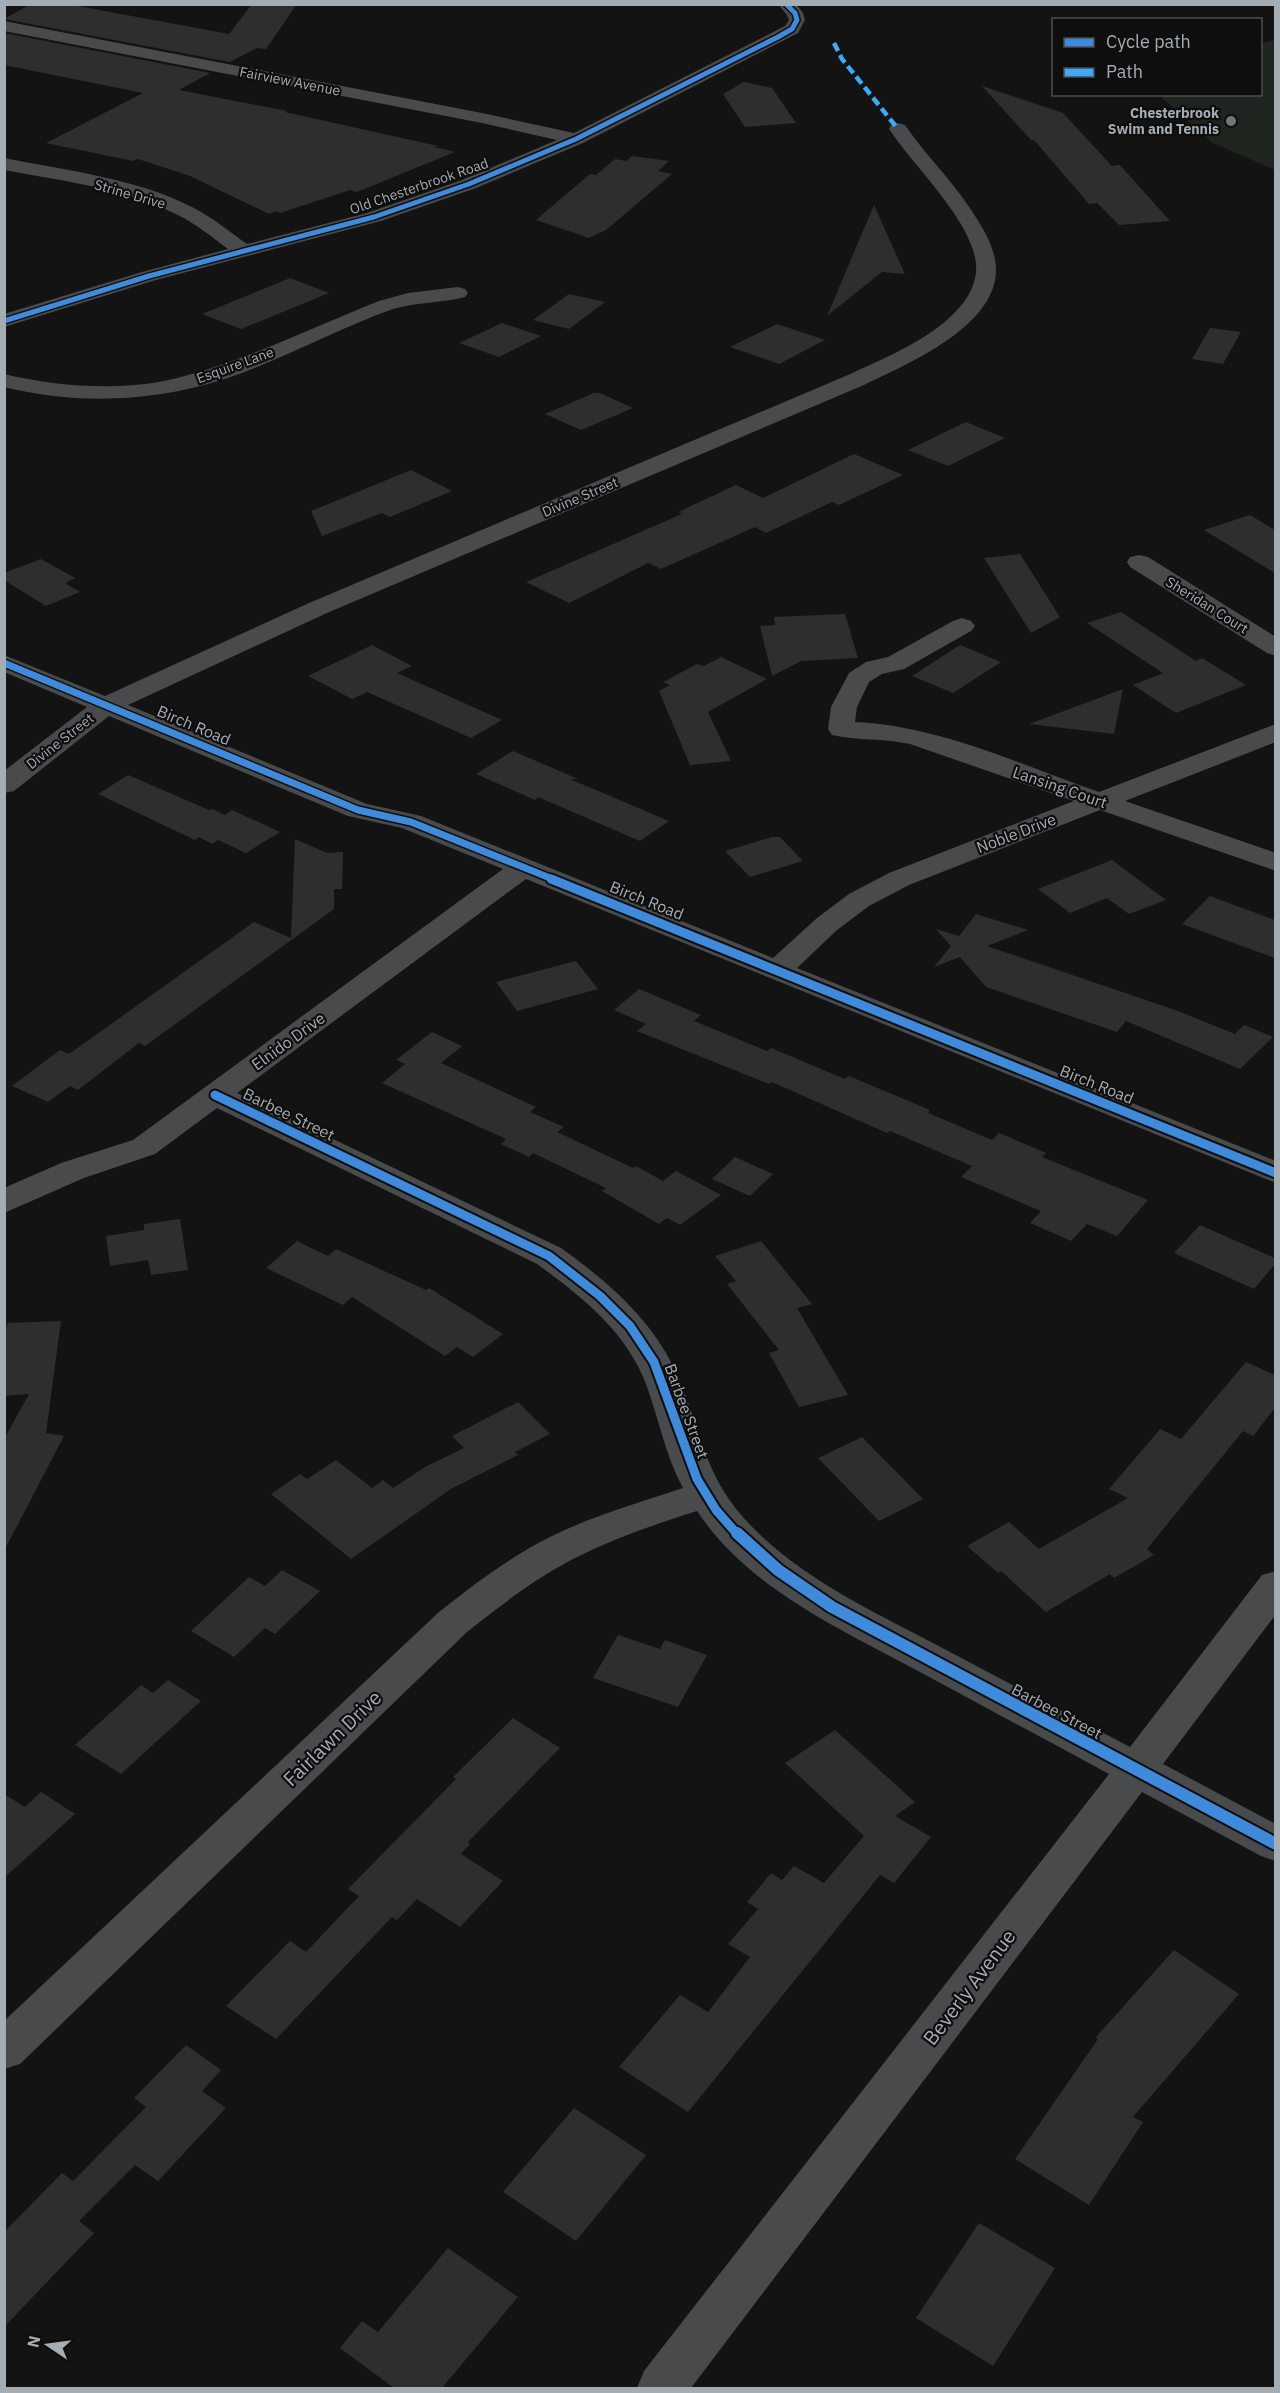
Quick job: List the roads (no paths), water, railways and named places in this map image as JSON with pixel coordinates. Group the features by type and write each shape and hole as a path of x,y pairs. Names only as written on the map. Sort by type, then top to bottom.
{"street":[{"name":"Old Chesterbrook Road","path":"4,321 149,276 310,235 428,199 524,163 576,139 792,28 797,21 795,13 786,4"},
{"name":"Fairview Avenue","path":"4,26 492,120 576,139"},
{"name":"Divine Street","path":"4,785 106,705 318,608 856,380 910,354 939,336 961,318 978,297 986,273 984,256 974,230 958,205 898,129"},
{"name":"Strine Drive","path":"4,164 131,192 163,202 208,225 244,251"},
{"name":"Esquire Lane","path":"4,380 31,387 84,392 129,392 162,388 217,374 386,305 408,299 458,293"},
{"name":"Sheridan Court","path":"1139,562 1275,648"},
{"name":"Lansing Court","path":"962,626 909,657 895,664 875,668 858,678 844,707 841,729 888,731 917,736 1275,863"},
{"name":"Birch Road","path":"4,663 358,810 411,822 1275,1173"},
{"name":"Noble Drive","path":"777,970 827,924 859,900 899,879 1275,732"},
{"name":"Elnido Drive","path":"4,1202 27,1189 77,1168 144,1147 524,867"},
{"name":"Barbee Street","path":"214,1095 549,1256 592,1286 625,1319 650,1355 662,1381 688,1463 705,1494 740,1537 786,1577 832,1606 1275,1844"},
{"name":"Fairlawn Drive","path":"4,2050 453,1622 492,1590 544,1557 601,1530 705,1494"},
{"name":"Beverly Avenue","path":"661,2388 1275,1586"}],"place":[{"name":"Chesterbrook Swim and Tennis","path":"1231,121"}]}
